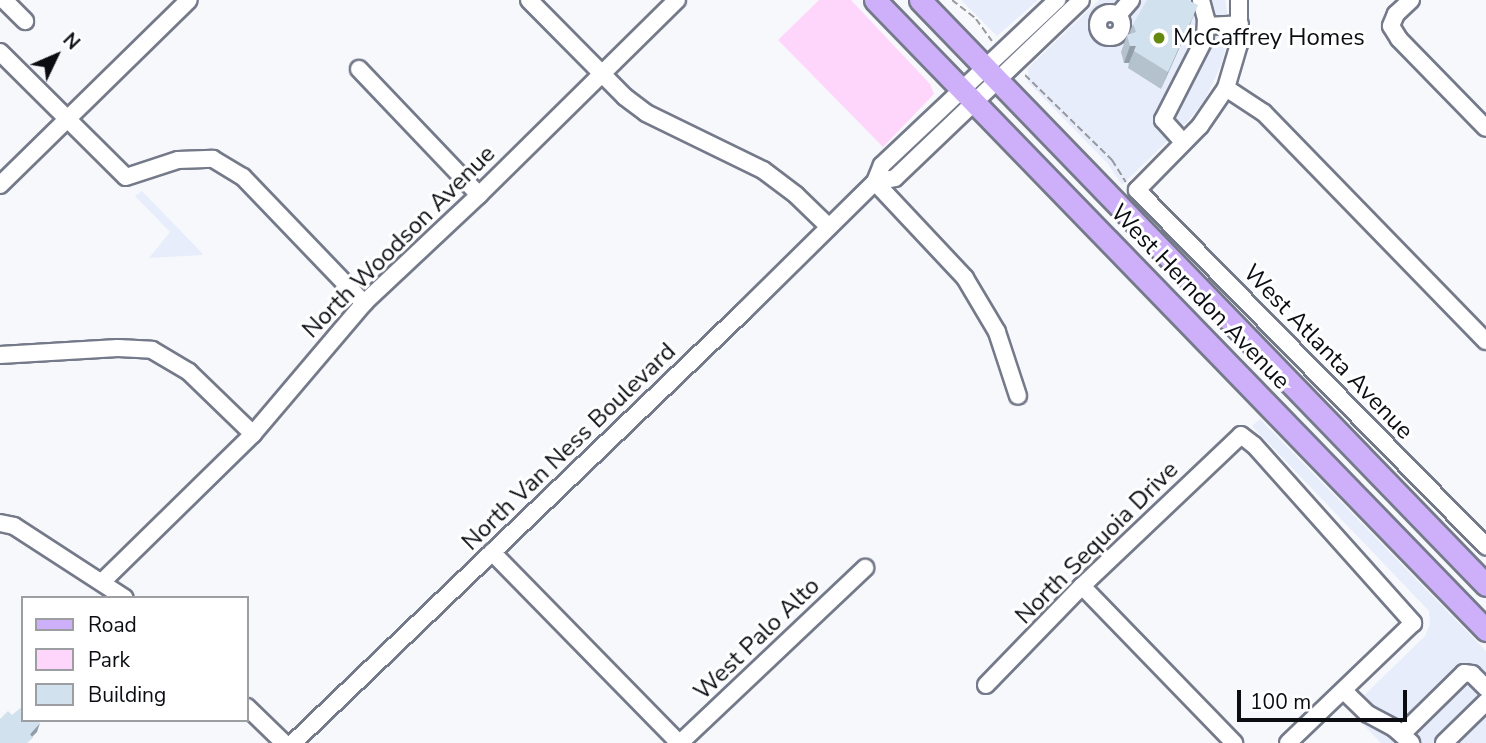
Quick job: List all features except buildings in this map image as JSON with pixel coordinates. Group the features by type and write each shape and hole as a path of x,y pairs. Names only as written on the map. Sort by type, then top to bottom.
{"main road":[{"name":"West Herndon Avenue","path":"876,0 1486,630"},
{"name":"West Herndon Avenue","path":"920,0 1486,585"}],"street":[{"path":"5,0 25,21"},
{"path":"0,185 189,0"},
{"path":"529,0 600,73 646,113 780,181 829,228"},
{"name":"North Woodson Avenue","path":"102,582 253,434 365,303 677,0"},
{"name":"North Van Ness Boulevard","path":"993,74 1057,0"},
{"path":"1083,0 1101,17 1098,28 1103,35 1111,37 1118,33 1122,26 1118,15 1131,0"},
{"name":"North Van Ness Boulevard","path":"293,743 829,228 875,182 882,165 1083,0"},
{"path":"1183,142 1163,120 1200,53 1206,26 1201,0"},
{"path":"1137,190 1210,113 1226,88 1234,67 1240,23 1239,0"},
{"path":"1411,0 1396,14 1391,26 1399,39 1486,128"},
{"path":"1206,26 1240,23"},
{"path":"0,52 126,177 178,160 214,159 243,177 365,303"},
{"path":"359,69 479,195"},
{"path":"1226,88 1264,113 1486,341"},
{"path":"875,182 965,278 997,332 1018,396"},
{"name":"West Atlanta Avenue","path":"1137,190 1486,547"},
{"path":"0,355 118,348 152,350 189,372 253,434"},
{"name":"North Sequoia Drive","path":"986,685 1083,586 1241,435 1254,445 1413,623 1344,691"},
{"path":"7,524 122,596"},
{"path":"492,552 680,743"},
{"name":"West Palo Alto","path":"680,743 865,568"},
{"path":"1083,586 1234,743"},
{"path":"1288,743 1344,691 1367,714 1406,738 1464,673 1472,674 1486,688"},
{"path":"1444,743 1486,702"},
{"path":"248,707 284,743"}],"path":[{"path":"952,0 982,25 994,44"},
{"path":"1024,74 1039,85 1112,160 1130,186 1137,190"}],"shaded area":[{"path":"961,0 1038,0 997,36"},
{"path":"1099,0 1225,0 1227,12 1226,46 1221,65 1205,100 1188,121 1122,185 1108,164 1028,82 1028,68"},
{"path":"142,191 203,255 149,258 170,232 135,196"},
{"path":"1260,419 1486,651 1486,743 1381,743 1349,710 1425,636 1430,624 1429,611 1252,426"}],"green space":[{"path":"819,0 851,0 930,84 934,94 883,147 778,40"}],"place":[{"name":"McCaffrey Homes","path":"1159,38"}]}
